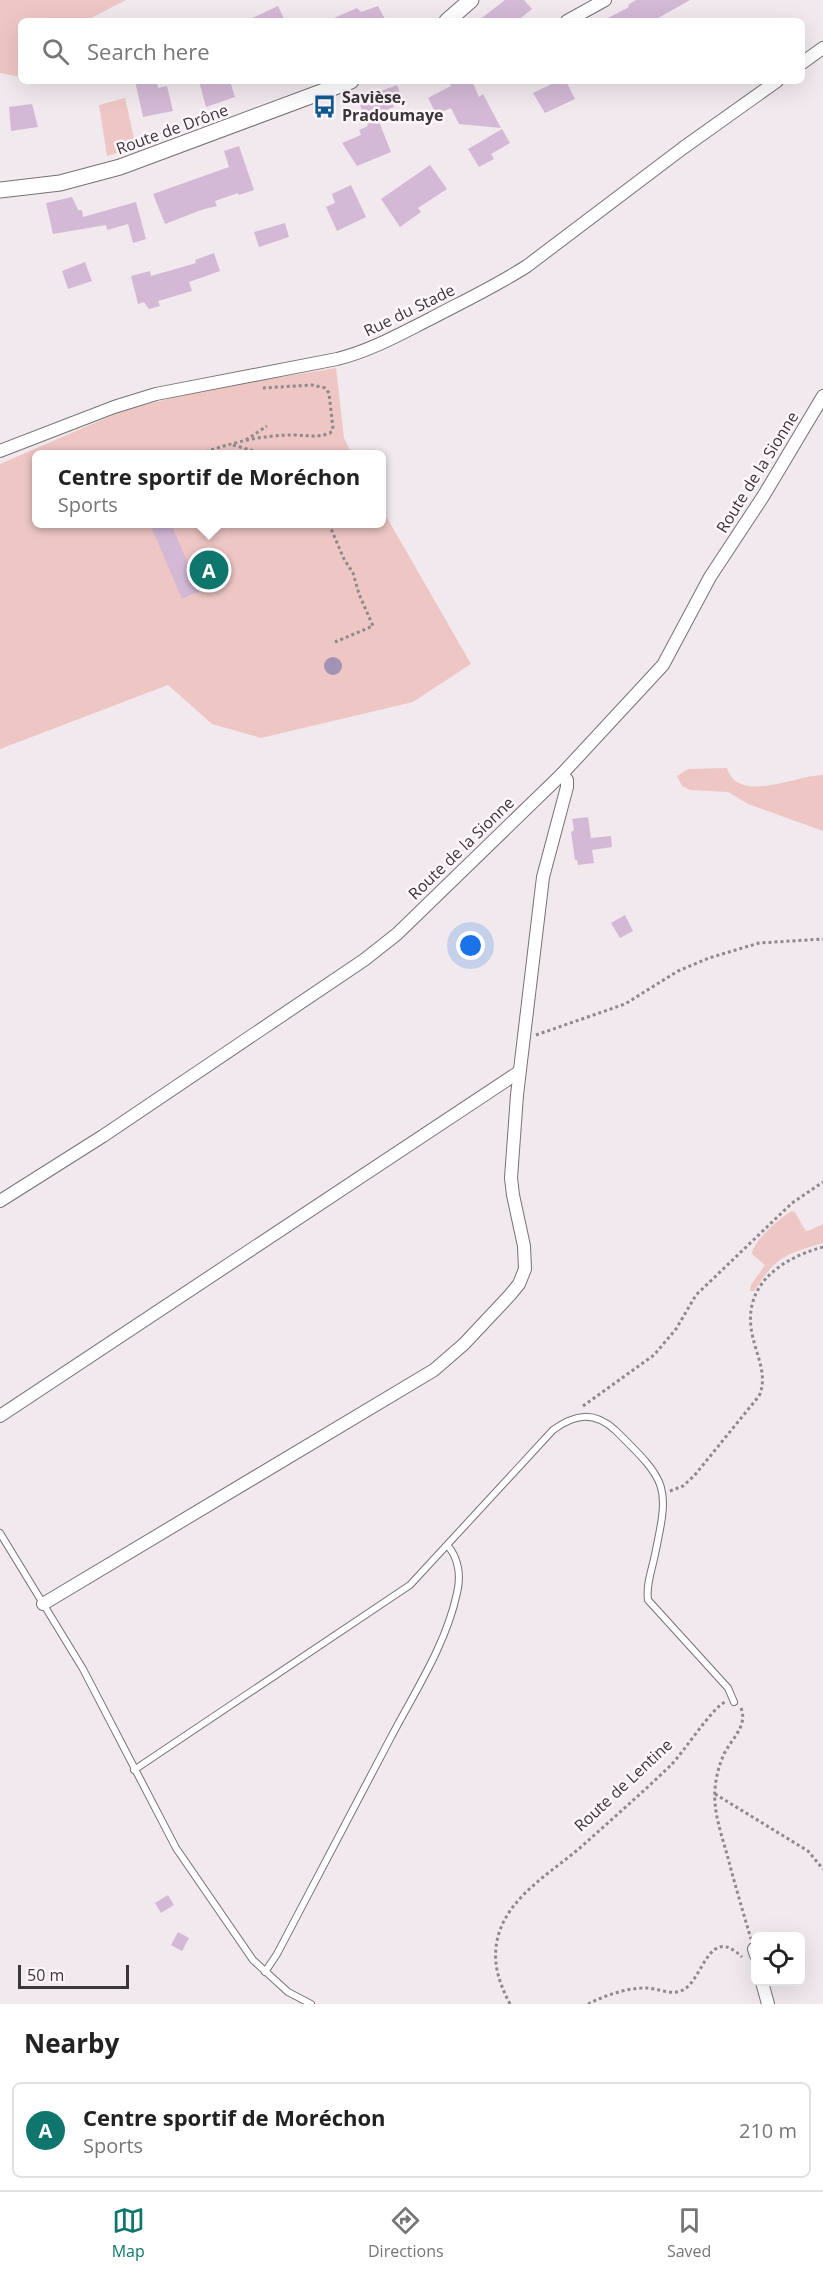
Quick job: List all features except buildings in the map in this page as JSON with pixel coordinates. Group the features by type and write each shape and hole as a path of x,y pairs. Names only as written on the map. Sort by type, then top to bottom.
{"street":[{"path":"450,18 471,0"},
{"path":"572,18 605,0"},
{"path":"805,61 823,48"},
{"name":"Route de Drône","path":"0,190 60,183 112,170 343,84"},
{"name":"Rue du Stade","path":"0,451 114,406 146,396 206,382 337,359 380,344 502,282 527,266 683,148 773,84"},
{"name":"Route de la Sionne","path":"0,1201 103,1136 364,960 402,929 562,774 663,665 710,577 764,495 823,396"},
{"path":"43,1604 434,1370 464,1344 522,1279 525,1265 524,1246 513,1195 512,1178 519,1072 543,877 567,787 567,780 562,774"},
{"path":"0,1416 519,1072"},
{"path":"763,1986 768,2004"}],"lane":[{"path":"134,1770 410,1585 553,1430 571,1419 590,1416 604,1421 660,1480 664,1513 650,1577 648,1600 728,1688 734,1702"},
{"path":"0,1533 83,1669 176,1848 253,1960 288,1992 310,2004"},
{"path":"265,1972 277,1954 445,1632 459,1584 455,1557 448,1546"}],"path":[{"path":"213,450 244,441 292,435 316,436 330,433 333,429 329,393 325,388 312,385 274,388 255,386"},
{"path":"244,441 267,426"},
{"path":"232,444 251,450"},
{"path":"331,528 344,559 353,573 358,594 373,626 335,642"},
{"path":"524,1039 625,1004 678,970 709,958 759,943 823,939"},
{"path":"571,1419 571,1415 577,1410 654,1355 676,1329 696,1295 792,1203 823,1182"},
{"path":"663,1493 683,1486 694,1476 759,1396 763,1384 762,1373 749,1314 760,1286 773,1271 789,1259 823,1247"},
{"name":"Route de Lentine","path":"510,2004 498,1977 495,1958 499,1933 510,1912 533,1886 670,1766 686,1750 718,1706 726,1702 734,1702"},
{"path":"734,1702 740,1706 744,1720 724,1755 718,1771 715,1794 722,1834 751,1952"},
{"path":"715,1794 808,1851 823,1869"},
{"path":"588,2004 633,1988 673,1992 684,1990 710,1953 718,1948 730,1948 751,1956"}],"shaded area":[{"path":"0,0 126,0 91,18 18,18 18,76 0,73"},
{"path":"125,98 136,147 107,156 99,105"},
{"path":"336,368 344,438 350,450 32,450 122,411 202,390"},
{"path":"32,450 32,528 386,528 386,516 471,664 413,702 261,738 212,724 168,685 0,749 0,464"},
{"path":"333,657 339,660 342,666 339,672 333,675 327,672 324,666 327,660"},
{"path":"727,768 733,779 743,785 755,786 823,775 823,831 748,804 728,792 690,790 682,786 677,776 688,769"},
{"path":"792,1211 795,1212 805,1230 808,1231 823,1224 823,1243 782,1258 754,1291 750,1291 751,1285 765,1265 752,1254 753,1249 768,1230"}],"place":[{"name":"Savièse, Pradoumaye","path":"324,106"},
{"name":"Centre sportif de Moréchon","path":"209,570"}]}
